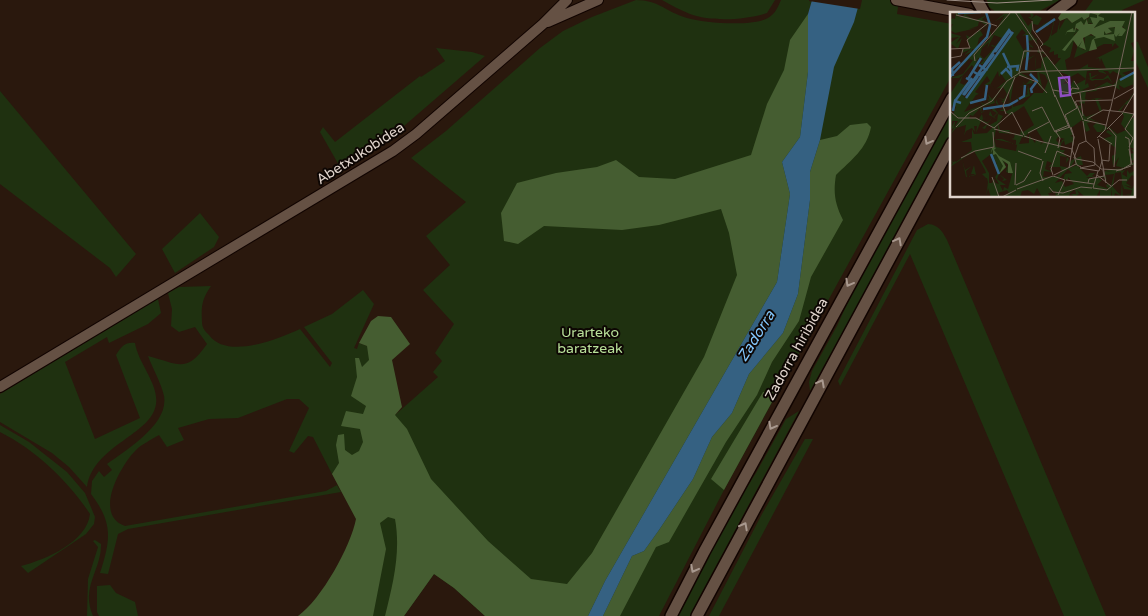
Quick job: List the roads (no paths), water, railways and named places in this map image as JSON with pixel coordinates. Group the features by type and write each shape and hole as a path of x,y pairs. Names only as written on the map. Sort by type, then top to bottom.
{"main road":[{"path":"977,0 984,12"},
{"path":"1055,12 1071,0"},
{"name":"Zadorra hiribidea","path":"671,616 704,552 950,102"},
{"path":"697,616 950,147"}],"street":[{"name":"Abetxukobidea","path":"0,387 393,151 416,134 543,24 567,0"},
{"name":"Abetxukobidea","path":"543,24 598,0"},
{"path":"896,0 960,12"}],"water":[{"name":"Zadorra","path":"812,0 860,0 854,22 834,67 820,140 810,172 810,200 798,294 783,333 749,374 732,413 712,437 693,479 644,551 632,556 603,616 588,616 605,581 777,282 790,194 782,162 800,137 808,72 808,14"}],"tram line":[{"path":"947,0 997,3 1052,0"}],"park label":[{"name":"Urarteko baratzeak","path":"590,340"}]}
